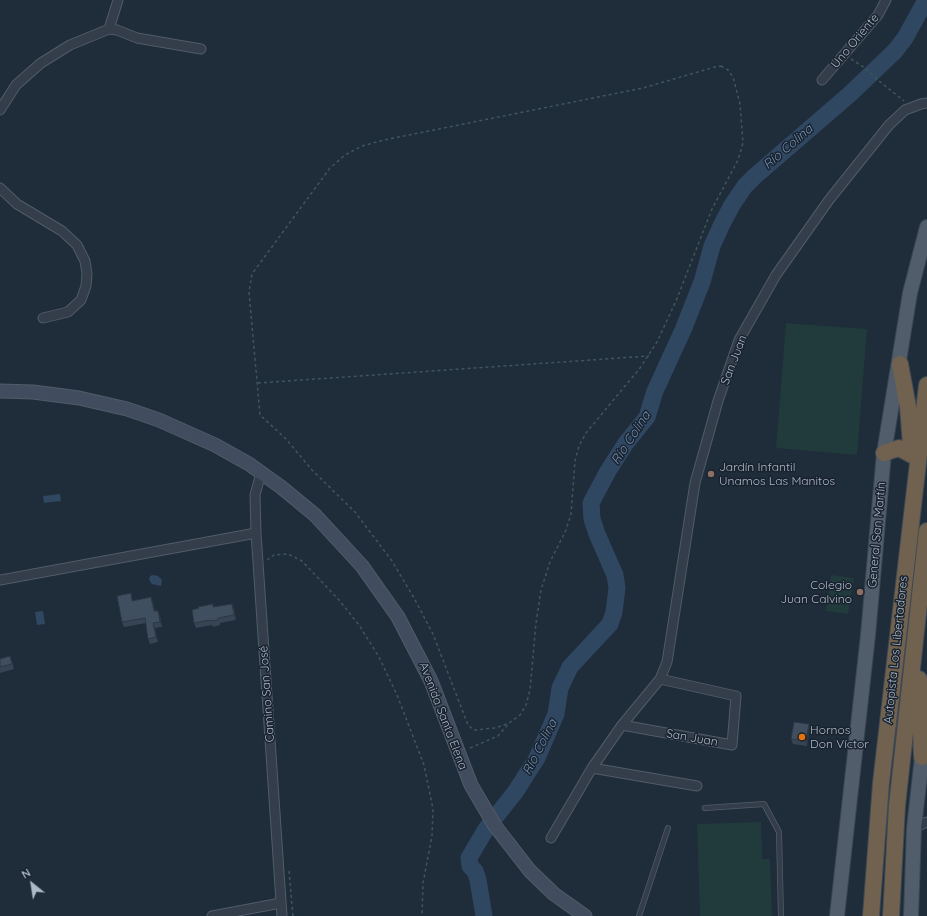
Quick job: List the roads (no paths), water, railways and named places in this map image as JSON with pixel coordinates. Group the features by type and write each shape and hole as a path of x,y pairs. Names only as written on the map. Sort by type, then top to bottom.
{"highway":[{"path":"900,364 909,414 914,491"},
{"name":"Autopista Los Libertadores","path":"871,916 879,804 927,386"},
{"path":"884,453 898,448 912,455"},
{"name":"Autopista Los Libertadores","path":"891,916 897,806 927,531"},
{"path":"916,624 922,757"}],"main road":[{"name":"General San Martín","path":"837,916 876,562 884,453 900,364 910,293 927,226"},
{"path":"910,916 921,825 922,757"},
{"name":"General San Martín","path":"842,871 844,916"}],"street":[{"path":"109,29 118,0"},
{"name":"Uno Oriente","path":"822,80 878,15 886,0"},
{"path":"0,110 16,85 41,64 70,45 109,29 118,30 137,38 201,48"},
{"name":"San Juan","path":"551,838 592,768 622,725 660,678 667,662 696,483 718,401 739,340 776,275 829,200 889,125 905,110 927,103"},
{"path":"0,188 17,204 62,231 77,245 85,261 87,274 86,286 81,300 68,312 43,318"},
{"name":"Avenida Santa Elena","path":"0,391 33,392 79,398 132,411 164,422 215,445 262,473 298,500 332,532 362,566 387,599 406,631 431,681 463,768 479,801 515,854 543,885 585,916"},
{"name":"Camino San José","path":"262,473 255,495 256,533 282,916"},
{"path":"0,580 256,533"},
{"name":"San Juan","path":"622,725 732,745 736,696 660,678"},
{"path":"922,757 927,710"},
{"path":"592,768 697,786"},
{"path":"212,916 282,903"}],"lane":[{"path":"705,808 764,804 779,832 781,916"},
{"path":"639,916 668,828"}],"water":[{"path":"60,494 61,501 44,503 43,496"},
{"path":"150,576 158,576 162,580 161,586 152,584 149,580"},
{"path":"43,611 45,624 37,625 35,612"}],"waterway":[{"name":"Río Colina","path":"484,916 478,880 475,871 470,866 469,858 486,829 516,791 537,758 556,714 560,688 570,667 610,624 614,612 617,588 615,575 597,534 592,519 591,503 608,471 626,443 647,417 655,391 683,330 702,282 712,246 722,224 732,205 745,186 850,94 895,51 905,38 926,0"}],"place":[{"name":"Jardín Infantil Unamos Las Manitos","path":"711,474"},
{"name":"Colegio Juan Calvino","path":"860,592"},
{"name":"Hornos Don Víctor","path":"802,737"}]}
